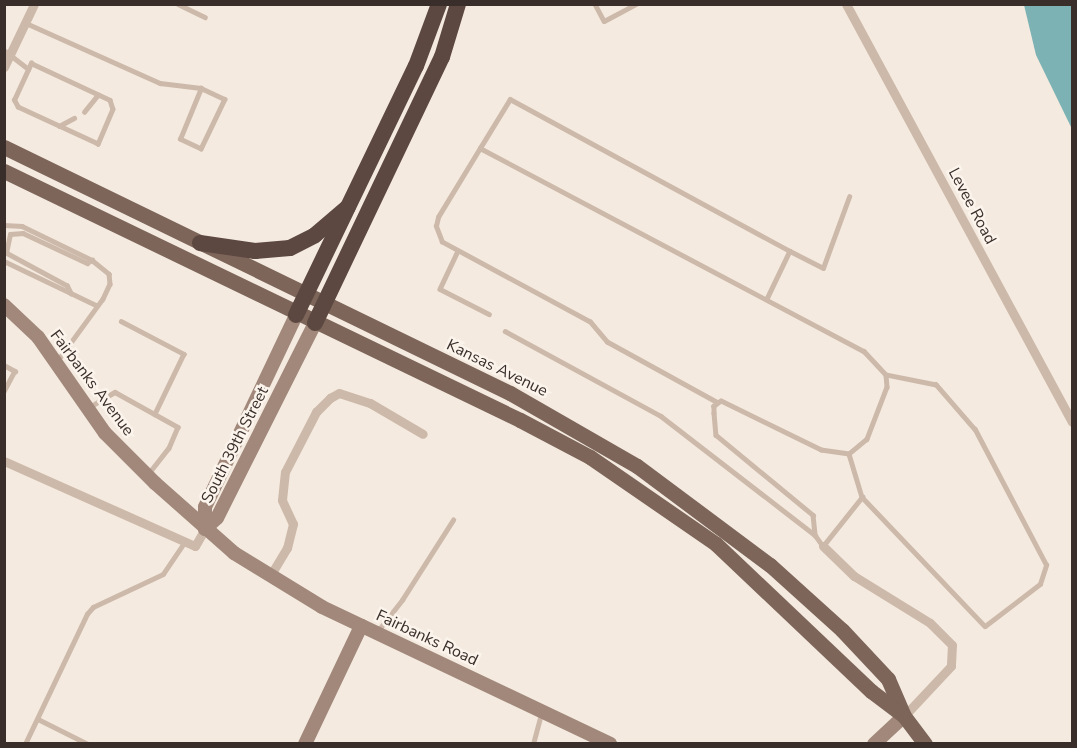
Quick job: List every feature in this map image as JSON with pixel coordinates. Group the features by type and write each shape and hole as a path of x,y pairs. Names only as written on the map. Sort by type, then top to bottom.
{"highway":[{"path":"296,315 353,203 436,22 440,4"},
{"path":"315,323 442,57 458,4"},
{"path":"200,243 255,250 290,248 315,235 353,203"}],"main road":[{"name":"Kansas Avenue","path":"4,147 575,428 700,510 770,565 842,630 888,679 904,716 925,744"},
{"name":"Kansas Avenue","path":"4,171 296,315 520,420 590,457 716,544 871,691 904,716"}],"street":[{"path":"4,67 8,53 26,23 34,4"},
{"name":"Levee Road","path":"846,4 1072,422"},
{"name":"Fairbanks Avenue","path":"4,305 38,338 105,433 147,476 234,553"},
{"name":"South 39th Street","path":"205,529 205,507 296,315"},
{"name":"South 39th Street","path":"205,529 217,518 315,323"},
{"path":"270,576 287,548 293,524 282,500 285,472 316,412 330,398 339,393 370,403 423,434"},
{"path":"4,461 195,546 205,529"},
{"path":"823,546 854,576 930,623 952,645 951,666 874,744"},
{"name":"Fairbanks Road","path":"234,553 270,576 361,626 610,744"},
{"path":"305,744 361,626"}],"lane":[{"path":"178,4 205,17"},
{"path":"595,4 604,21 636,4"},
{"path":"26,23 160,83 201,88 225,99 201,149 180,139 201,88"},
{"path":"8,53 28,69"},
{"path":"31,63 110,100 113,109 98,144 18,107 14,100 28,69 31,63"},
{"path":"84,112 98,95"},
{"path":"849,196 823,268 510,99 436,226 442,242 590,322 607,342 717,402 820,450 849,454 867,439 878,416 886,375"},
{"path":"58,126 74,117"},
{"path":"480,148 864,351 886,375 936,385 975,430 1046,566 1040,584 985,626 862,497 849,454"},
{"path":"4,225 22,226 92,260 109,274 110,284 56,364"},
{"path":"71,294 68,286 6,253 10,234 23,233 87,263 92,260"},
{"path":"458,251 440,289 489,314"},
{"path":"767,299 790,251"},
{"path":"4,261 96,305"},
{"path":"121,321 184,354 155,414"},
{"path":"505,331 661,416 815,535 823,546 862,497"},
{"path":"4,365 15,370 4,392"},
{"path":"88,408 115,392 178,427 169,448 147,476"},
{"path":"717,402 714,410 716,435 813,515 815,535"},
{"path":"376,633 402,600 453,520"},
{"path":"25,744 87,614 93,607 163,574 182,540"},
{"path":"533,744 542,711"},
{"path":"38,719 88,744"}],"water":[{"path":"1024,5 1072,5 1072,129 1036,55"}]}
